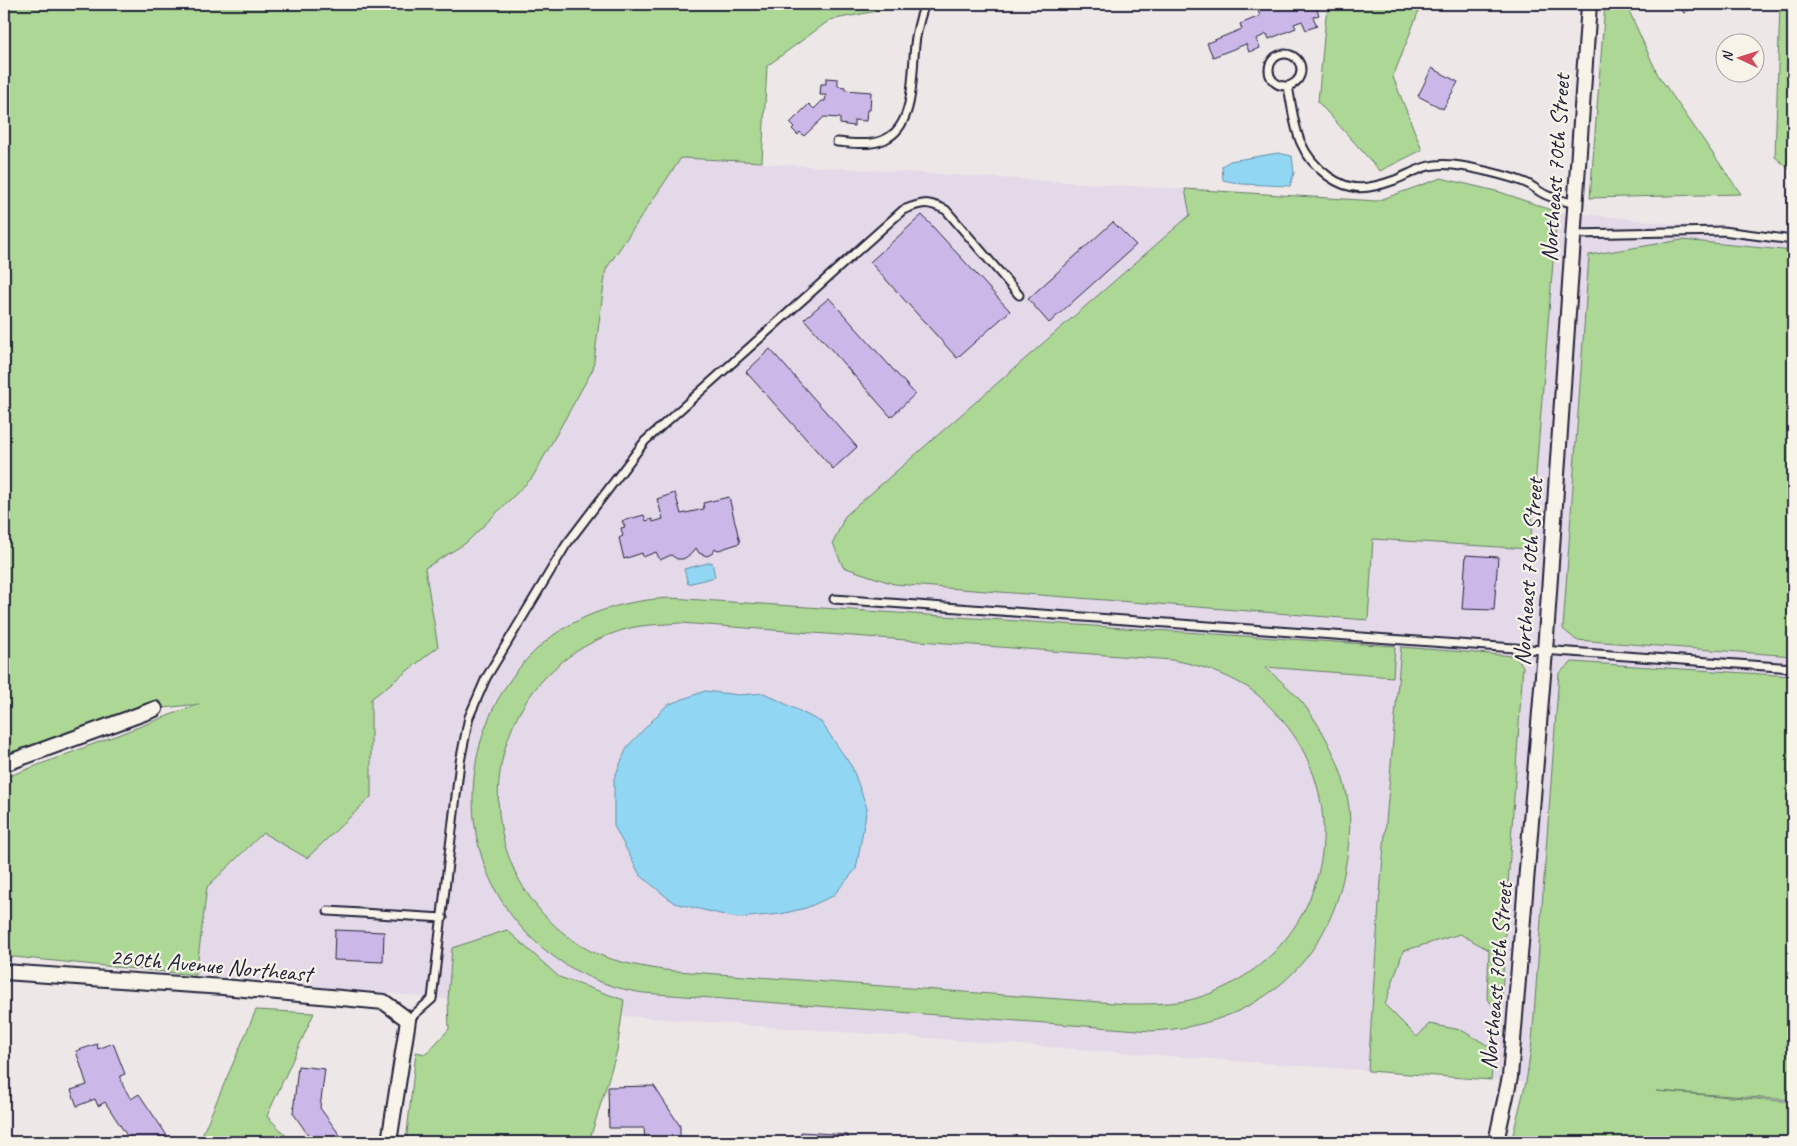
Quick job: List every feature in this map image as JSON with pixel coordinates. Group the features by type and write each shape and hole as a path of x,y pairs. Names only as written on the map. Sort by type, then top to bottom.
{"street":[{"name":"Northeast 70th Street","path":"1496,1142 1510,1077 1545,651 1589,4"},
{"path":"4,764 155,709"},
{"name":"260th Avenue Northeast","path":"4,972 222,986 384,1002 408,1020"},
{"path":"389,1142 408,1020"}],"lane":[{"path":"837,142 864,144 877,142 889,138 900,127 909,105 916,37 925,4"},
{"path":"1283,54 1295,57 1301,68 1298,80 1288,86 1276,83 1269,72 1272,60 1283,54"},
{"path":"1288,86 1297,133 1305,154 1315,167 1336,182 1352,188 1369,189 1420,168 1437,164 1453,165 1497,174 1526,183 1546,195 1575,204"},
{"path":"408,1020 432,999 460,762 469,717 486,678 566,545 645,441 903,210 917,204 930,203 946,210 1019,295"},
{"path":"1572,234 1723,231 1793,240"},
{"path":"834,599 1793,668"},
{"path":"328,911 442,918"}],"shaded area":[{"path":"681,158 1595,215 1793,238 1793,1102 598,1014 4,956 4,778 202,703 532,478 593,369 606,269"}],"green space":[{"path":"4,4 904,4 903,6 830,20 767,66 762,162 681,158 606,269 593,369 532,478 466,543 425,568 438,647 371,699 371,797 307,858 263,833 207,887 196,975 4,956 4,778 199,704 155,709 4,764"},
{"path":"1334,4 1421,5 1393,77 1422,150 1380,171 1318,102 1326,15"},
{"path":"1605,4 1626,4 1658,75 1741,194 1590,198"},
{"path":"1780,4 1793,4 1793,172 1775,157"},
{"path":"1441,178 1500,192 1557,212 1530,549 1373,539 1368,620 894,584 843,567 833,543 845,516 1190,215 1185,189 1377,201"},
{"path":"1682,240 1793,251 1793,656 1576,640 1563,629 1589,255"},
{"path":"671,598 1395,646 1393,677 1265,667 1297,696 1309,711 1329,744 1339,767 1346,791 1350,827 1349,845 1337,900 1323,932 1304,960 1281,984 1254,1003 1223,1017 1189,1027 1152,1031 644,993 604,983 579,972 545,950 512,917 490,878 477,836 473,793 479,749 494,708 518,670 551,637 578,620 608,608 655,599","holes":["680,623 1172,660 1192,664 1220,674 1257,694 1283,721 1302,748 1314,777 1322,807 1323,838 1319,869 1310,899 1295,927 1274,952 1255,969 1233,983 1197,998 1171,1003 1128,1004 663,970 640,966 607,958 577,943 538,908 512,866 500,820 500,773 512,728 537,687 573,654 620,631 642,626"]},
{"path":"1401,647 1515,656 1523,666 1501,1017 1487,998 1489,950 1460,934 1403,951 1385,1005 1417,1037 1429,1024 1461,1030 1494,1049 1491,1080 1368,1071 1379,904"},
{"path":"1572,662 1793,676 1793,1100 1656,1091 1793,1102 1793,1142 1511,1142 1526,1082 1532,1042 1559,673"},
{"path":"507,930 559,977 624,1000 617,1051 589,1142 406,1142 416,1052 426,1054 449,1029 448,999 452,948"},
{"path":"256,1010 314,1013 267,1116 292,1142 199,1142"}],"water":[{"path":"1278,153 1292,156 1294,173 1290,186 1242,184 1223,180 1222,166 1230,161"},
{"path":"712,562 715,577 688,584 684,569"},
{"path":"705,691 739,695 764,693 821,722 852,767 867,808 856,869 833,896 806,908 781,914 737,918 674,903 640,875 614,826 614,779 627,747 667,705"}],"building":[{"path":"1276,4 1315,4 1319,15 1313,17 1317,26 1306,30 1302,21 1294,24 1296,28 1269,39 1267,34 1256,39 1260,48 1249,52 1246,44 1213,57 1207,43 1242,29 1240,24 1260,16 1258,11"},
{"path":"1677,4 1698,4 1684,13"},
{"path":"1432,68 1458,82 1443,109 1418,96"},
{"path":"826,78 838,79 838,86 845,87 845,90 871,92 870,110 867,110 866,121 854,120 854,126 840,124 840,118 824,117 804,136 800,132 798,135 792,129 794,127 790,123 809,104 814,109 822,101 825,101 826,95 820,95 821,84 826,84"},
{"path":"922,215 1010,311 957,358 870,262"},
{"path":"1113,222 1136,245 1049,323 1028,299"},
{"path":"829,298 915,394 891,417 804,319"},
{"path":"770,349 857,447 833,469 746,372"},
{"path":"675,493 681,514 704,509 703,503 729,497 740,543 719,550 715,549 713,553 707,556 699,553 696,548 683,559 677,559 671,555 660,560 656,552 643,557 642,553 624,559 619,538 623,536 621,528 625,527 622,521 644,515 646,521 652,519 653,522 663,519 657,499"},
{"path":"1466,555 1498,557 1494,610 1462,609"},
{"path":"335,930 384,932 383,962 334,960"},
{"path":"113,1043 125,1074 120,1076 123,1086 131,1099 139,1094 168,1137 160,1142 131,1142 105,1102 98,1106 95,1099 77,1106 71,1090 87,1085 76,1051 97,1044 98,1049"},
{"path":"298,1066 325,1069 320,1108 342,1138 337,1142 313,1142 293,1113"},
{"path":"654,1086 680,1126 680,1142 645,1142 644,1128 609,1128 608,1087"},
{"path":"801,1132 848,1135 848,1142 800,1142"}]}
